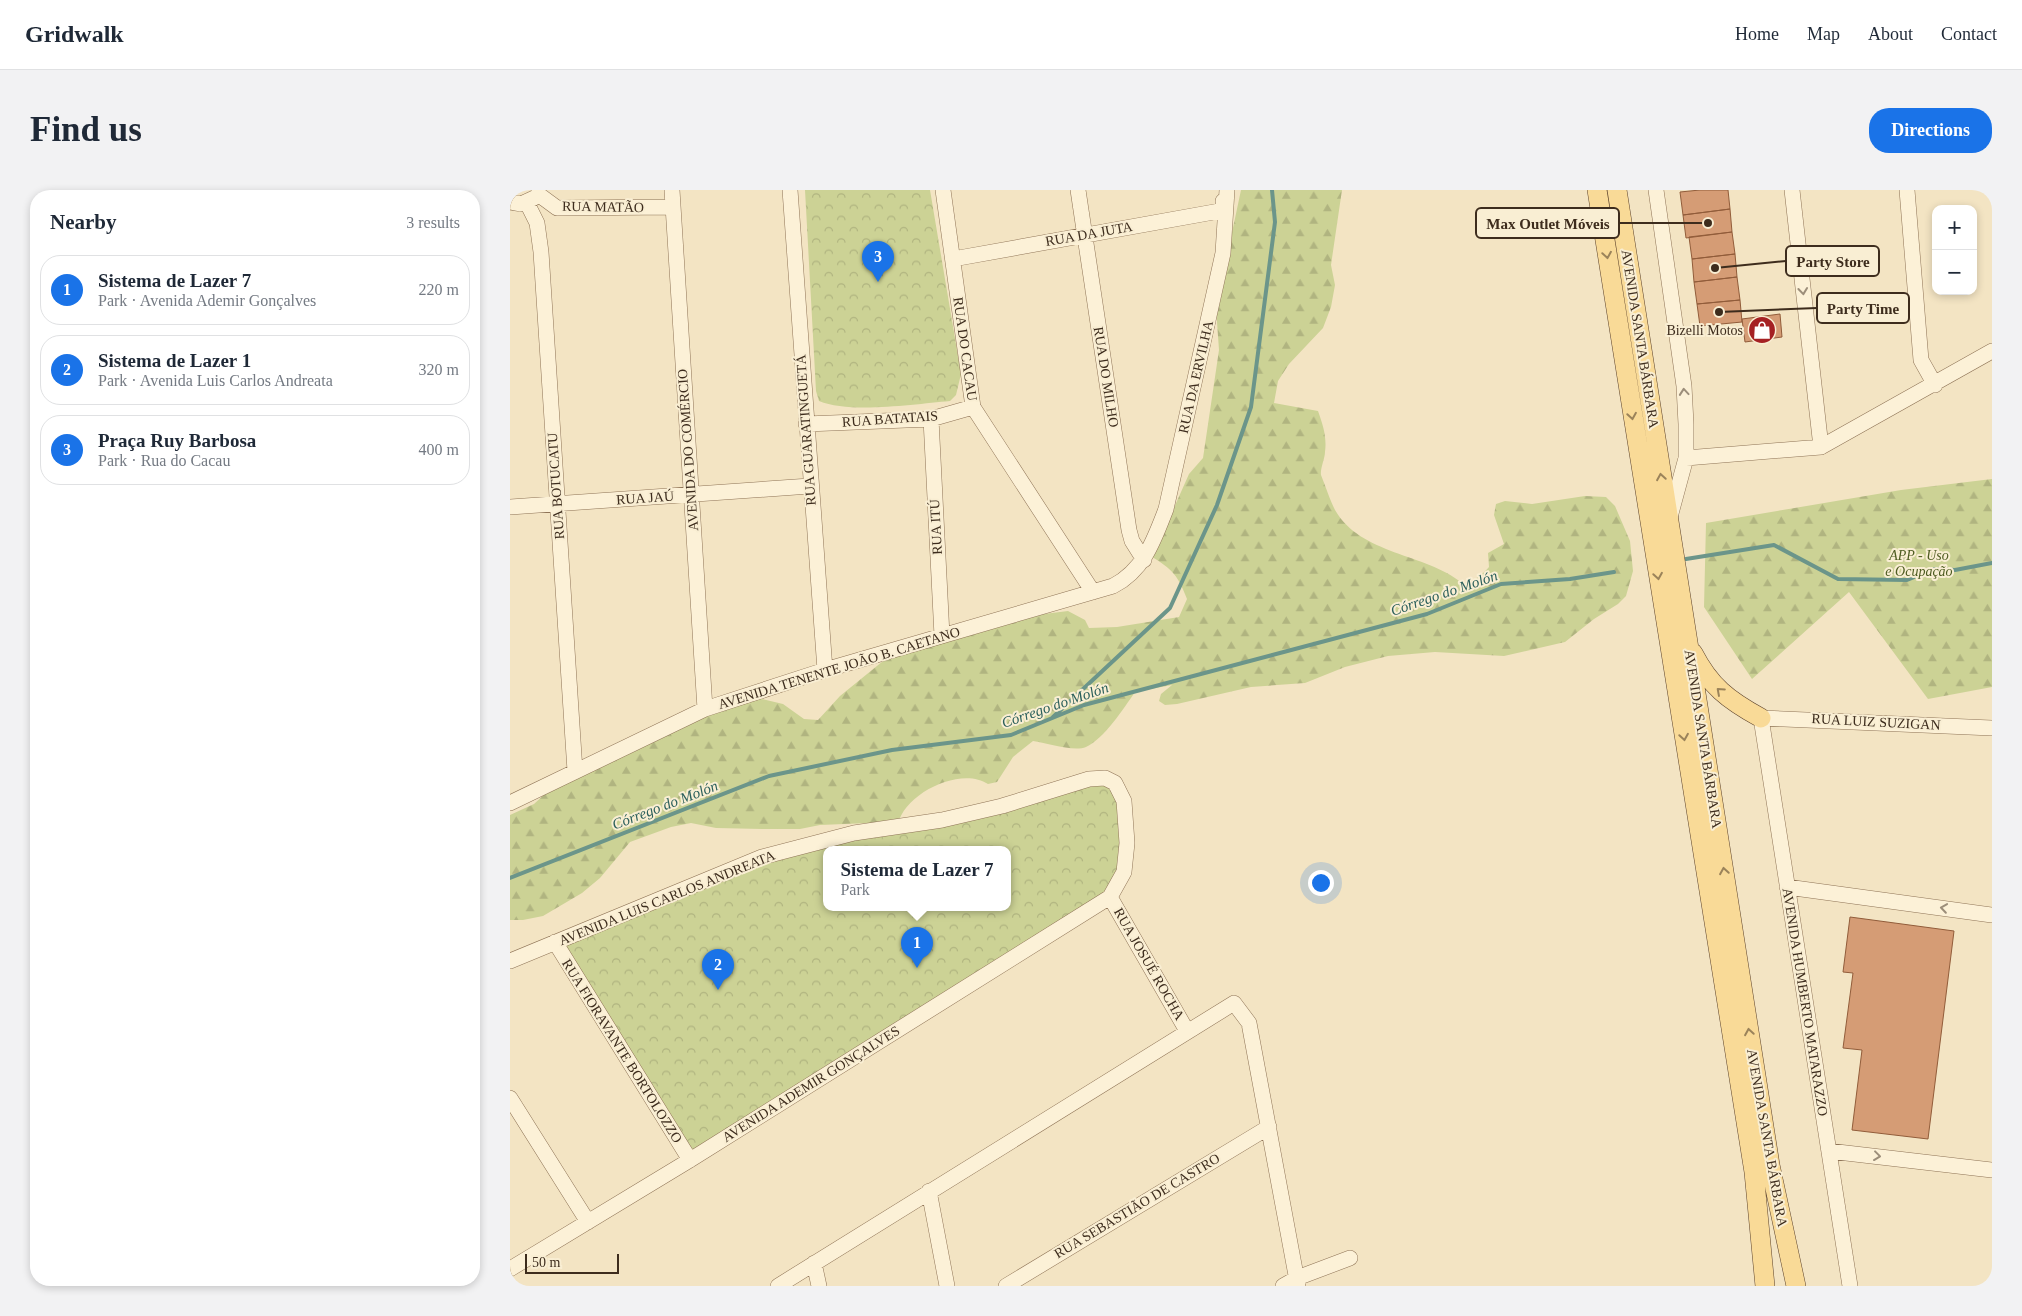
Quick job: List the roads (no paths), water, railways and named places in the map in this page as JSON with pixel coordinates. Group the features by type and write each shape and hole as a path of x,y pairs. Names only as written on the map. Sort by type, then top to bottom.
{"main road":[{"name":"AVENIDA SANTA BÁRBARA","path":"1597,190 1754,1172 1765,1286"},
{"name":"AVENIDA SANTA BÁRBARA","path":"1617,190 1668,525 1770,1165 1796,1286"},
{"path":"1687,640 1702,670 1714,686 1728,698 1761,718"}],"street":[{"name":"AVENIDA DO COMÉRCIO","path":"672,190 705,709"},
{"name":"RUA GUARATINGUETÁ","path":"790,190 810,486 825,670"},
{"name":"RUA DO CACAU","path":"943,190 973,407 1093,592"},
{"name":"RUA DO MILHO","path":"1078,190 1129,530 1132,541 1144,560"},
{"path":"1221,190 1225,210"},
{"name":"RUA DA ERVILHA","path":"1144,560 1155,538 1168,500 1215,292 1223,253 1227,190"},
{"path":"1656,190 1684,386 1686,424 1686,458 1668,525"},
{"path":"1792,190 1820,446"},
{"path":"1907,190 1921,360 1935,385"},
{"name":"RUA MATÃO","path":"535,196 557,208 673,207"},
{"path":"510,202 521,204 535,196"},
{"name":"RUA BOTUCATU","path":"535,196 541,252 576,771"},
{"name":"RUA DA JUTA","path":"953,259 1225,210"},
{"path":"1686,458 1820,446 1935,385 1992,351"},
{"name":"RUA BATATAIS","path":"806,424 931,419 973,407"},
{"name":"RUA ITÚ","path":"931,419 942,636"},
{"name":"RUA JAÚ","path":"510,507 810,486"},
{"name":"AVENIDA TENENTE JOÃO B. CAETANO","path":"510,803 705,709 825,670 1113,586 1129,578 1144,560"},
{"name":"RUA LUIZ SUZIGAN","path":"1761,718 1992,728"},
{"name":"AVENIDA HUMBERTO MATARAZZO","path":"1761,718 1850,1286"},
{"name":"AVENIDA LUIS CARLOS ANDREATA","path":"510,961 762,857 854,834 942,820 993,808 1089,780 1105,778 1115,784 1124,800 1128,843 1124,872 1110,897"},
{"path":"1787,887 1992,915"},
{"name":"RUA JOSUÉ ROCHA","path":"1110,897 1188,1031"},
{"name":"AVENIDA ADEMIR GONÇALVES","path":"510,1269 690,1160 1110,897"},
{"name":"RUA FIORAVANTE BORTOLOZZO","path":"555,942 690,1160"},
{"path":"778,1286 1234,1003 1249,1023 1298,1282"},
{"path":"510,1098 588,1222"},
{"name":"RUA SEBASTIÃO DE CASTRO","path":"1006,1286 1269,1127"},
{"path":"1829,1150 1992,1170"},
{"path":"929,1191 948,1286"},
{"path":"1283,1286 1298,1282 1350,1258"},
{"path":"814,1263 819,1286"}],"waterway":[{"path":"1053,717 1170,608 1217,505 1251,407 1275,222 1272,190"},
{"path":"1686,559 1774,545 1838,579 1907,580 1934,569 1955,570 1992,563"},
{"name":"Córrego do Molón","path":"510,878 769,776 892,750 1011,735 1084,705 1427,614 1501,584 1570,579 1614,572"}],"place":[{"name":"Max Outlet Móveis","path":"1708,223"},
{"name":"Party Store","path":"1715,268"},
{"name":"Praça Ruy Barbosa","path":"878,282"},
{"name":"Party Time","path":"1719,312"},
{"name":"Bizelli Motos","path":"1762,330"},
{"name":"Sistema de Lazer 7","path":"917,968"},
{"name":"Sistema de Lazer 1","path":"718,990"}],"park label":[{"name":"APP - Uso e Ocupação","path":"1919,564"}]}
